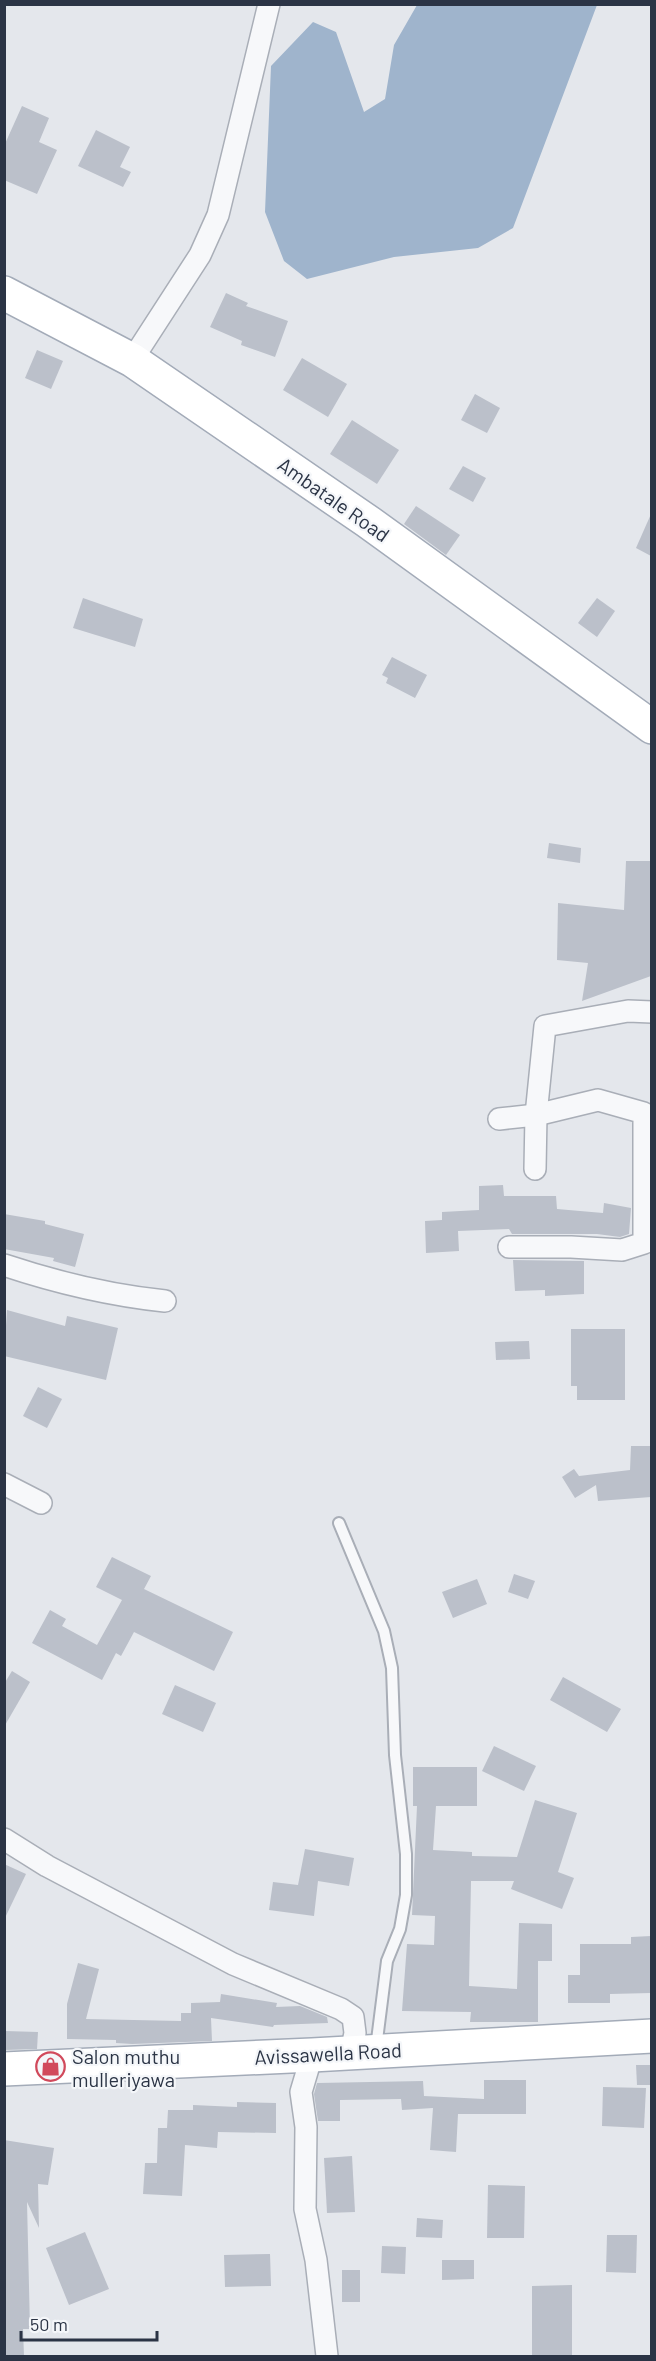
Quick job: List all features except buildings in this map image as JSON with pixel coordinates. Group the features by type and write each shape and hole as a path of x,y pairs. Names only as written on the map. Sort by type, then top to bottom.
{"main road":[{"name":"Ambatale Road","path":"4,293 132,360 367,521 651,727"},
{"name":"Avissawella Road","path":"4,2068 312,2055 651,2036"}],"street":[{"path":"132,360 200,255 218,214 268,4"},
{"path":"535,1169 536,1115 545,1026 628,1011 651,1012"},
{"path":"499,1119 536,1115 598,1100 644,1113 644,1243 622,1250 571,1246 509,1246"},
{"path":"4,1265 59,1284 116,1296 165,1301"},
{"path":"4,1484 41,1503"},
{"path":"4,1839 47,1866 233,1964 341,2009 353,2017 355,2033 363,2051"},
{"path":"312,2055 301,2092 306,2127 305,2209 315,2260 327,2356"}],"lane":[{"path":"339,1523 384,1632 392,1668 395,1755 406,1854 406,1895 400,1929 387,1961 363,2051"}],"water":[{"path":"417,5 597,5 513,228 478,248 394,257 307,279 284,261 265,212 271,66 313,22 336,32 364,112 385,99 394,45"}],"place":[{"name":"Salon muthu mulleriyawa","path":"51,2067"}]}
